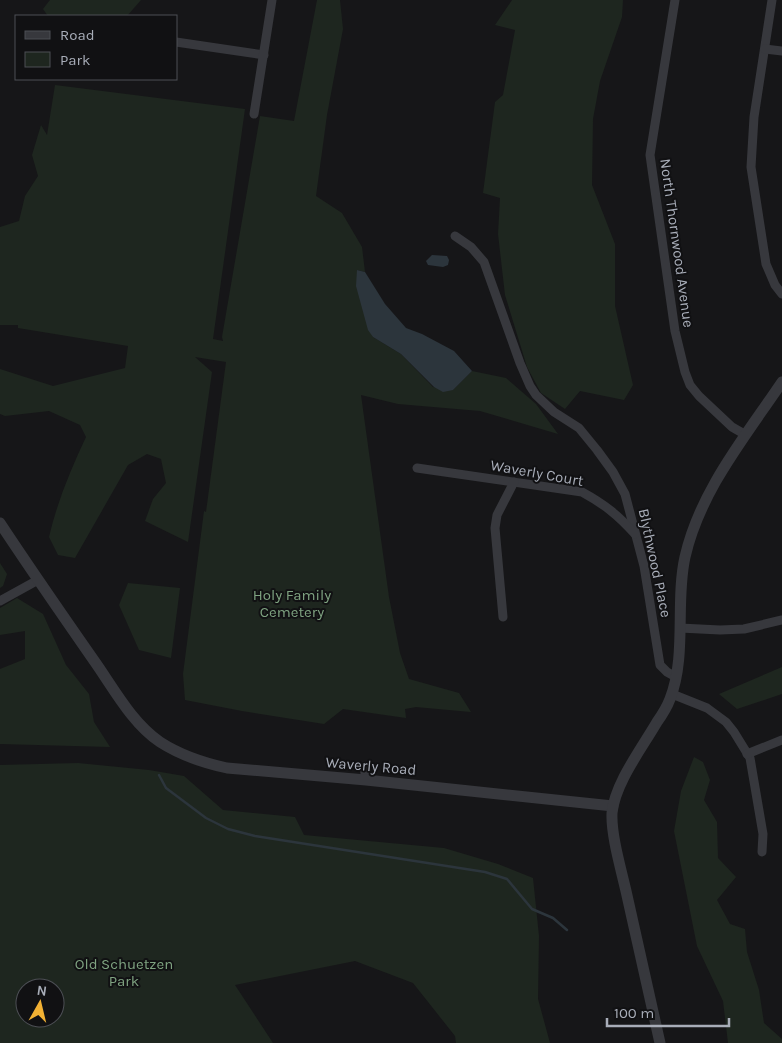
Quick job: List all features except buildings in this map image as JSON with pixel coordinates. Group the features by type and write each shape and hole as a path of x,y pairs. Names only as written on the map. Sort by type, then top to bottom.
{"street":[{"path":"254,114 272,0"},
{"name":"North Thornwood Avenue","path":"674,0 650,154 675,332 684,372 690,385 732,427 746,435"},
{"path":"772,0 754,117 751,167 766,264 775,285 782,294"},
{"path":"178,42 264,55"},
{"path":"764,49 782,51"},
{"name":"Blythwood Place","path":"455,236 471,247 484,262 530,386 536,395 554,412 578,428 613,472 625,494 644,566 660,665 676,678"},
{"path":"660,1043 620,867 613,826 613,806 628,771 670,701 676,678 680,628 680,595 685,557 701,507 722,471 782,382"},
{"name":"Waverly Court","path":"417,468 582,492 619,516 637,536"},
{"path":"503,617 495,528 497,515 514,482"},
{"name":"Waverly Road","path":"0,523 136,721 160,742 205,764 613,806"},
{"path":"0,601 38,580"},
{"path":"680,628 744,629 782,620"},
{"path":"672,694 707,708 726,722 750,758 763,834 762,852"},
{"path":"747,754 782,740"},
{"path":"364,766 366,780"}],"green space":[{"path":"50,0 141,0 128,15 47,15 43,9"},
{"name":"Holy Family Cemetery","path":"317,0 340,0 343,29 327,115 316,196 342,213 362,247 365,272 357,270 373,337 401,354 433,387 453,390 472,371 506,378 536,404 558,434 480,411 398,404 361,395 389,597 400,653 409,679 459,693 471,712 416,707 405,709 406,718 343,709 324,724 185,700 183,674 226,362 195,357 212,372 188,542 145,521 153,499 166,483 161,459 147,454 128,465 75,558 58,555 49,537 65,486 86,437 80,425 49,411 5,416 0,414 0,369 53,386 125,368 128,346 18,328 18,325 0,325 0,227 19,221 25,196 38,176 32,155 41,125 47,135 55,85 245,109 213,339 223,341 222,337 260,116 294,121"},
{"path":"512,0 623,0 622,17 600,81 593,119 592,185 615,244 615,306 633,385 624,400 580,391 565,409 541,393 527,367 505,295 498,234 500,198 483,193 495,102 503,95 515,30 495,25"},
{"path":"0,563 7,574 3,586 0,588"},
{"path":"128,583 180,588 171,658 139,650 119,605"},
{"path":"17,598 43,614 66,665 89,694 94,722 110,747 0,744 0,669 25,659 25,631 0,635 0,608"},
{"path":"782,667 782,694 737,709 719,694"},
{"path":"694,757 703,762 710,780 704,800 717,822 718,858 736,877 717,900 730,924 745,929 747,952 759,990 764,1023 782,1039 782,1043 728,1043 723,1001 697,946 674,831 681,791"},
{"name":"Old Schuetzen Park","path":"78,763 149,770 184,776 223,810 295,817 304,835 444,848 498,864 533,878 539,936 538,999 550,1043 456,1043 455,1036 413,983 355,961 235,985 273,1043 0,1043 0,765"}],"shaded area":[{"path":"432,255 447,256 449,260 448,265 443,267 428,265 426,261"},
{"path":"357,270 365,272 385,304 406,328 422,334 454,351 472,371 453,390 443,392 434,387 401,354 373,337 368,330 356,286"}],"waterway":[{"path":"159,775 166,788 206,818 228,829 255,836 485,872 507,879 532,909 553,918 567,930"}]}
